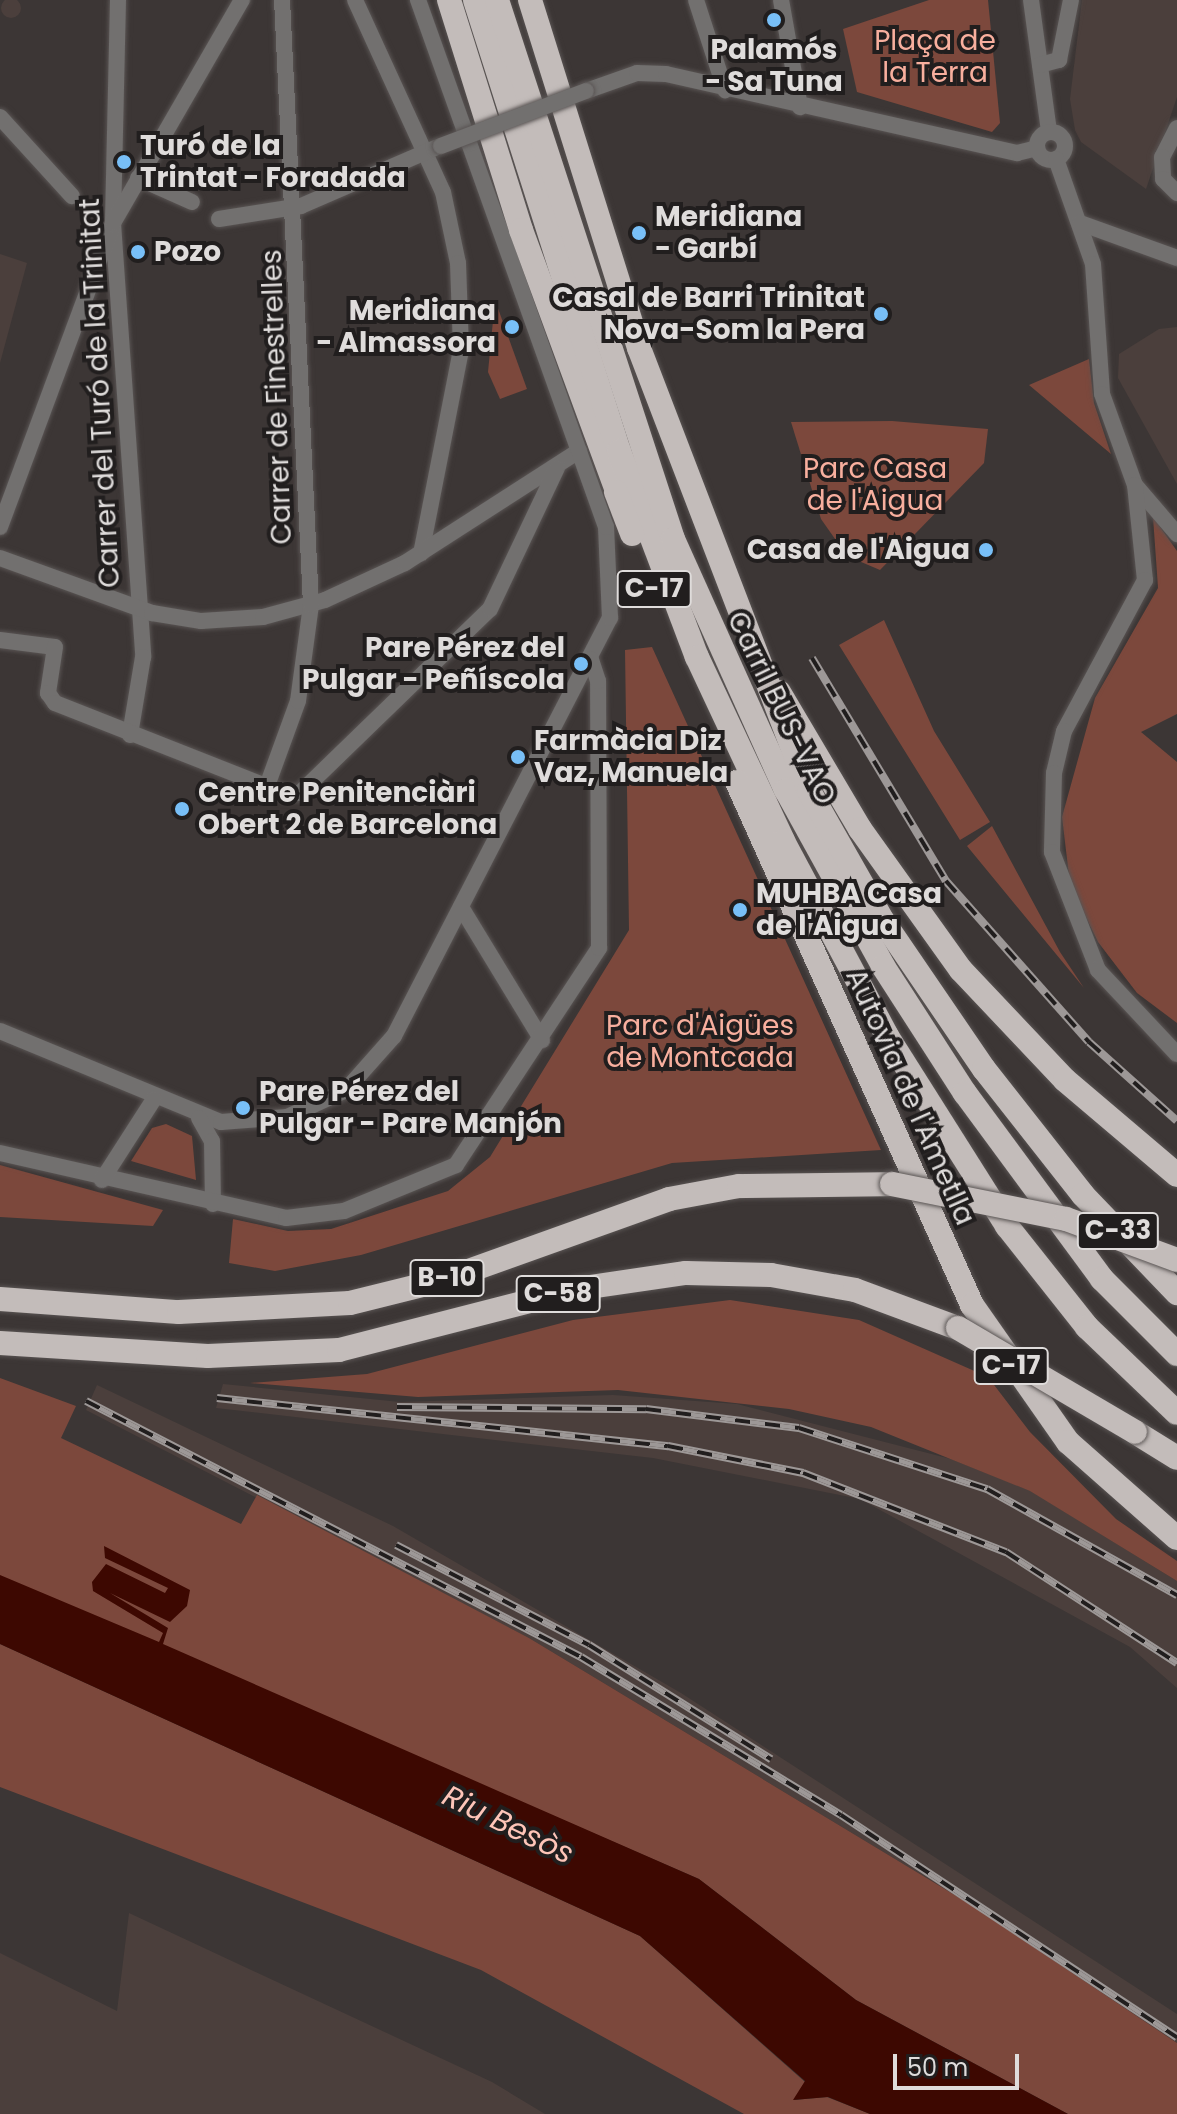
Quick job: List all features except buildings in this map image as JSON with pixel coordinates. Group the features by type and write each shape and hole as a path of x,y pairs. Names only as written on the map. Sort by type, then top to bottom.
{"highway":[{"path":"435,0 478,97"},
{"path":"449,0 478,97 616,492 679,612 783,841 855,980 967,1164 1060,1297 1177,1413"},
{"path":"475,0 580,336 679,612"},
{"name":"Carril BUS-VAO","path":"497,0 673,539 786,790 919,1023 1102,1279 1177,1354"},
{"path":"530,0 639,348 752,645 860,829 961,970 1065,1080 1177,1175"},
{"name":"Autovia de l'Ametlla","path":"616,492 687,670 972,1305 1068,1442 1177,1538"},
{"name":"C-33","path":"752,645 794,760 855,874 946,1016 1061,1167 1177,1293"},
{"path":"783,841 943,1087 1102,1279"},
{"path":"967,1164 1131,1355 1177,1395"},
{"name":"B-10","path":"0,1299 179,1312 350,1303 446,1279 669,1199 739,1186 892,1184 1066,1219 1177,1260"},
{"name":"C-58","path":"0,1343 195,1356 339,1350 576,1289 686,1273 771,1275 855,1290 958,1328 1177,1458"}],"street":[{"name":"Carrer del Turó de la Trinitat","path":"118,0 113,223 143,663 130,735"},
{"path":"0,527 113,223 242,0"},
{"name":"Carrer de Finestrelles","path":"267,786 298,701 311,605 295,208 282,0"},
{"path":"355,0 433,149 449,215 462,325 421,553"},
{"path":"0,1031 199,1118 268,1121 346,1090 394,1036 576,692 613,606 610,540 418,0"},
{"path":"696,0 725,90"},
{"path":"781,0 800,107"},
{"path":"1031,0 1049,132 1065,145 1056,159"},
{"path":"1040,65 1059,60 1071,0"},
{"path":"221,217 295,208 433,149 610,82 666,74 800,107 1017,153 1037,148 1049,132"},
{"path":"0,117 70,196"},
{"path":"1177,128 1162,157 1163,179 1177,193"},
{"path":"1037,148 1056,159 1080,223 1101,313 1102,394 1135,485 1145,580 1064,731 1053,787 1052,852 1098,970 1177,1054"},
{"path":"138,178 189,204"},
{"path":"1080,223 1177,258"},
{"path":"0,558 140,610 219,621 311,605 421,553 579,451"},
{"path":"0,640 53,645 50,698 130,735 284,793 312,785 476,625 557,468"},
{"path":"1135,485 1177,534"},
{"path":"0,1153 102,1180 286,1218 323,1217 443,1174 468,1151 599,948 596,696 591,659"},
{"path":"576,692 596,696"},
{"path":"461,907 542,1040"},
{"path":"102,1180 154,1099"},
{"path":"199,1118 212,1141 213,1204"}],"shaded area":[{"path":"11,-2 18,1 21,8 18,15 11,18 4,15 1,8 4,1"},
{"path":"1082,0 1177,0 1177,97 1146,189 1081,142 1075,130 1070,99"},
{"path":"0,254 27,263 0,363"},
{"path":"1177,327 1177,484 1118,378 1119,354 1159,329"},
{"path":"223,1384 400,1402 613,1395 737,1404 951,1459 1031,1491 1177,1581 1177,1688 1130,1647 860,1499 653,1458 216,1408"},
{"path":"97,1385 393,1526 681,1693 1177,2014 1177,2043 968,1903 529,1638 86,1410"},
{"path":"129,1913 492,2082 545,2114 0,2114 0,1953 117,2011"}],"green space":[{"name":"Plaça de la Terra","path":"929,0 988,0 1000,123 992,132 857,92 843,29"},
{"path":"495,300 527,389 500,399 488,372"},
{"path":"1089,359 1094,403 1111,454 1029,385"},
{"name":"Parc Casa de l'Aigua","path":"892,421 988,429 984,463 880,570 847,556 821,519 791,422"},
{"path":"1153,517 1177,551 1177,714 1141,732 1177,762 1177,1023 1137,993 1098,942 1070,884 1062,817 1095,698 1158,588"},
{"path":"884,620 934,731 990,822 960,840 839,645"},
{"name":"Parc d'Aigües de Montcada","path":"652,647 881,1150 672,1163 361,1255 275,1271 229,1263 233,1219 288,1231 331,1229 448,1191 490,1157 629,930 625,650"},
{"path":"992,826 1060,952 1084,988 967,846"},
{"path":"166,1124 192,1136 196,1180 131,1161 152,1128"},
{"path":"0,1165 163,1210 153,1226 0,1217"},
{"path":"730,1300 859,1320 988,1377 1030,1432 1116,1519 1177,1561 1177,1581 1030,1491 871,1427 789,1409 618,1390 418,1397 250,1383 367,1374 573,1320"},
{"path":"0,1378 76,1406 61,1438 241,1524 257,1495 529,1638 968,1903 1177,2043 1177,2114 1068,2114 856,2000 699,1879 0,1576"},
{"path":"0,1644 640,1936 805,2082 794,2100 827,2097 870,2114 744,2114 481,1970 0,1787"}],"water":[{"name":"Riu Besòs","path":"104,1546 190,1590 187,1606 170,1622 110,1593 168,1628 163,1644 699,1879 856,2000 1068,2114 870,2114 828,2097 793,2100 805,2081 640,1936 0,1644 0,1575 159,1642 163,1633 93,1591 92,1582 106,1564 165,1593 168,1588 105,1558"}],"railway":[{"path":"812,658 946,881 1089,1042 1177,1121"},
{"path":"217,1398 668,1446 803,1473 1006,1552 1177,1663"},
{"path":"86,1401 581,1657 841,1815 1177,2037"},
{"path":"397,1407 646,1409 799,1428 987,1489 1177,1595"},
{"path":"396,1545 589,1645 771,1759"}],"place":[{"name":"Palamós - Sa Tuna","path":"774,20"},
{"name":"Turó de la Trintat - Foradada","path":"124,162"},
{"name":"Meridiana - Garbí","path":"639,233"},
{"name":"Pozo","path":"138,252"},
{"name":"Casal de Barri Trinitat Nova-Som la Pera","path":"881,314"},
{"name":"Meridiana - Almassora","path":"512,327"},
{"name":"Casa de l'Aigua","path":"986,550"},
{"name":"Pare Pérez del Pulgar - Peñíscola","path":"581,664"},
{"name":"Farmàcia Diz Vaz, Manuela","path":"518,757"},
{"name":"Centre Penitenciàri Obert 2 de Barcelona","path":"182,809"},
{"name":"MUHBA Casa de l'Aigua","path":"740,910"},
{"name":"Pare Pérez del Pulgar - Pare Manjón","path":"243,1108"}]}
